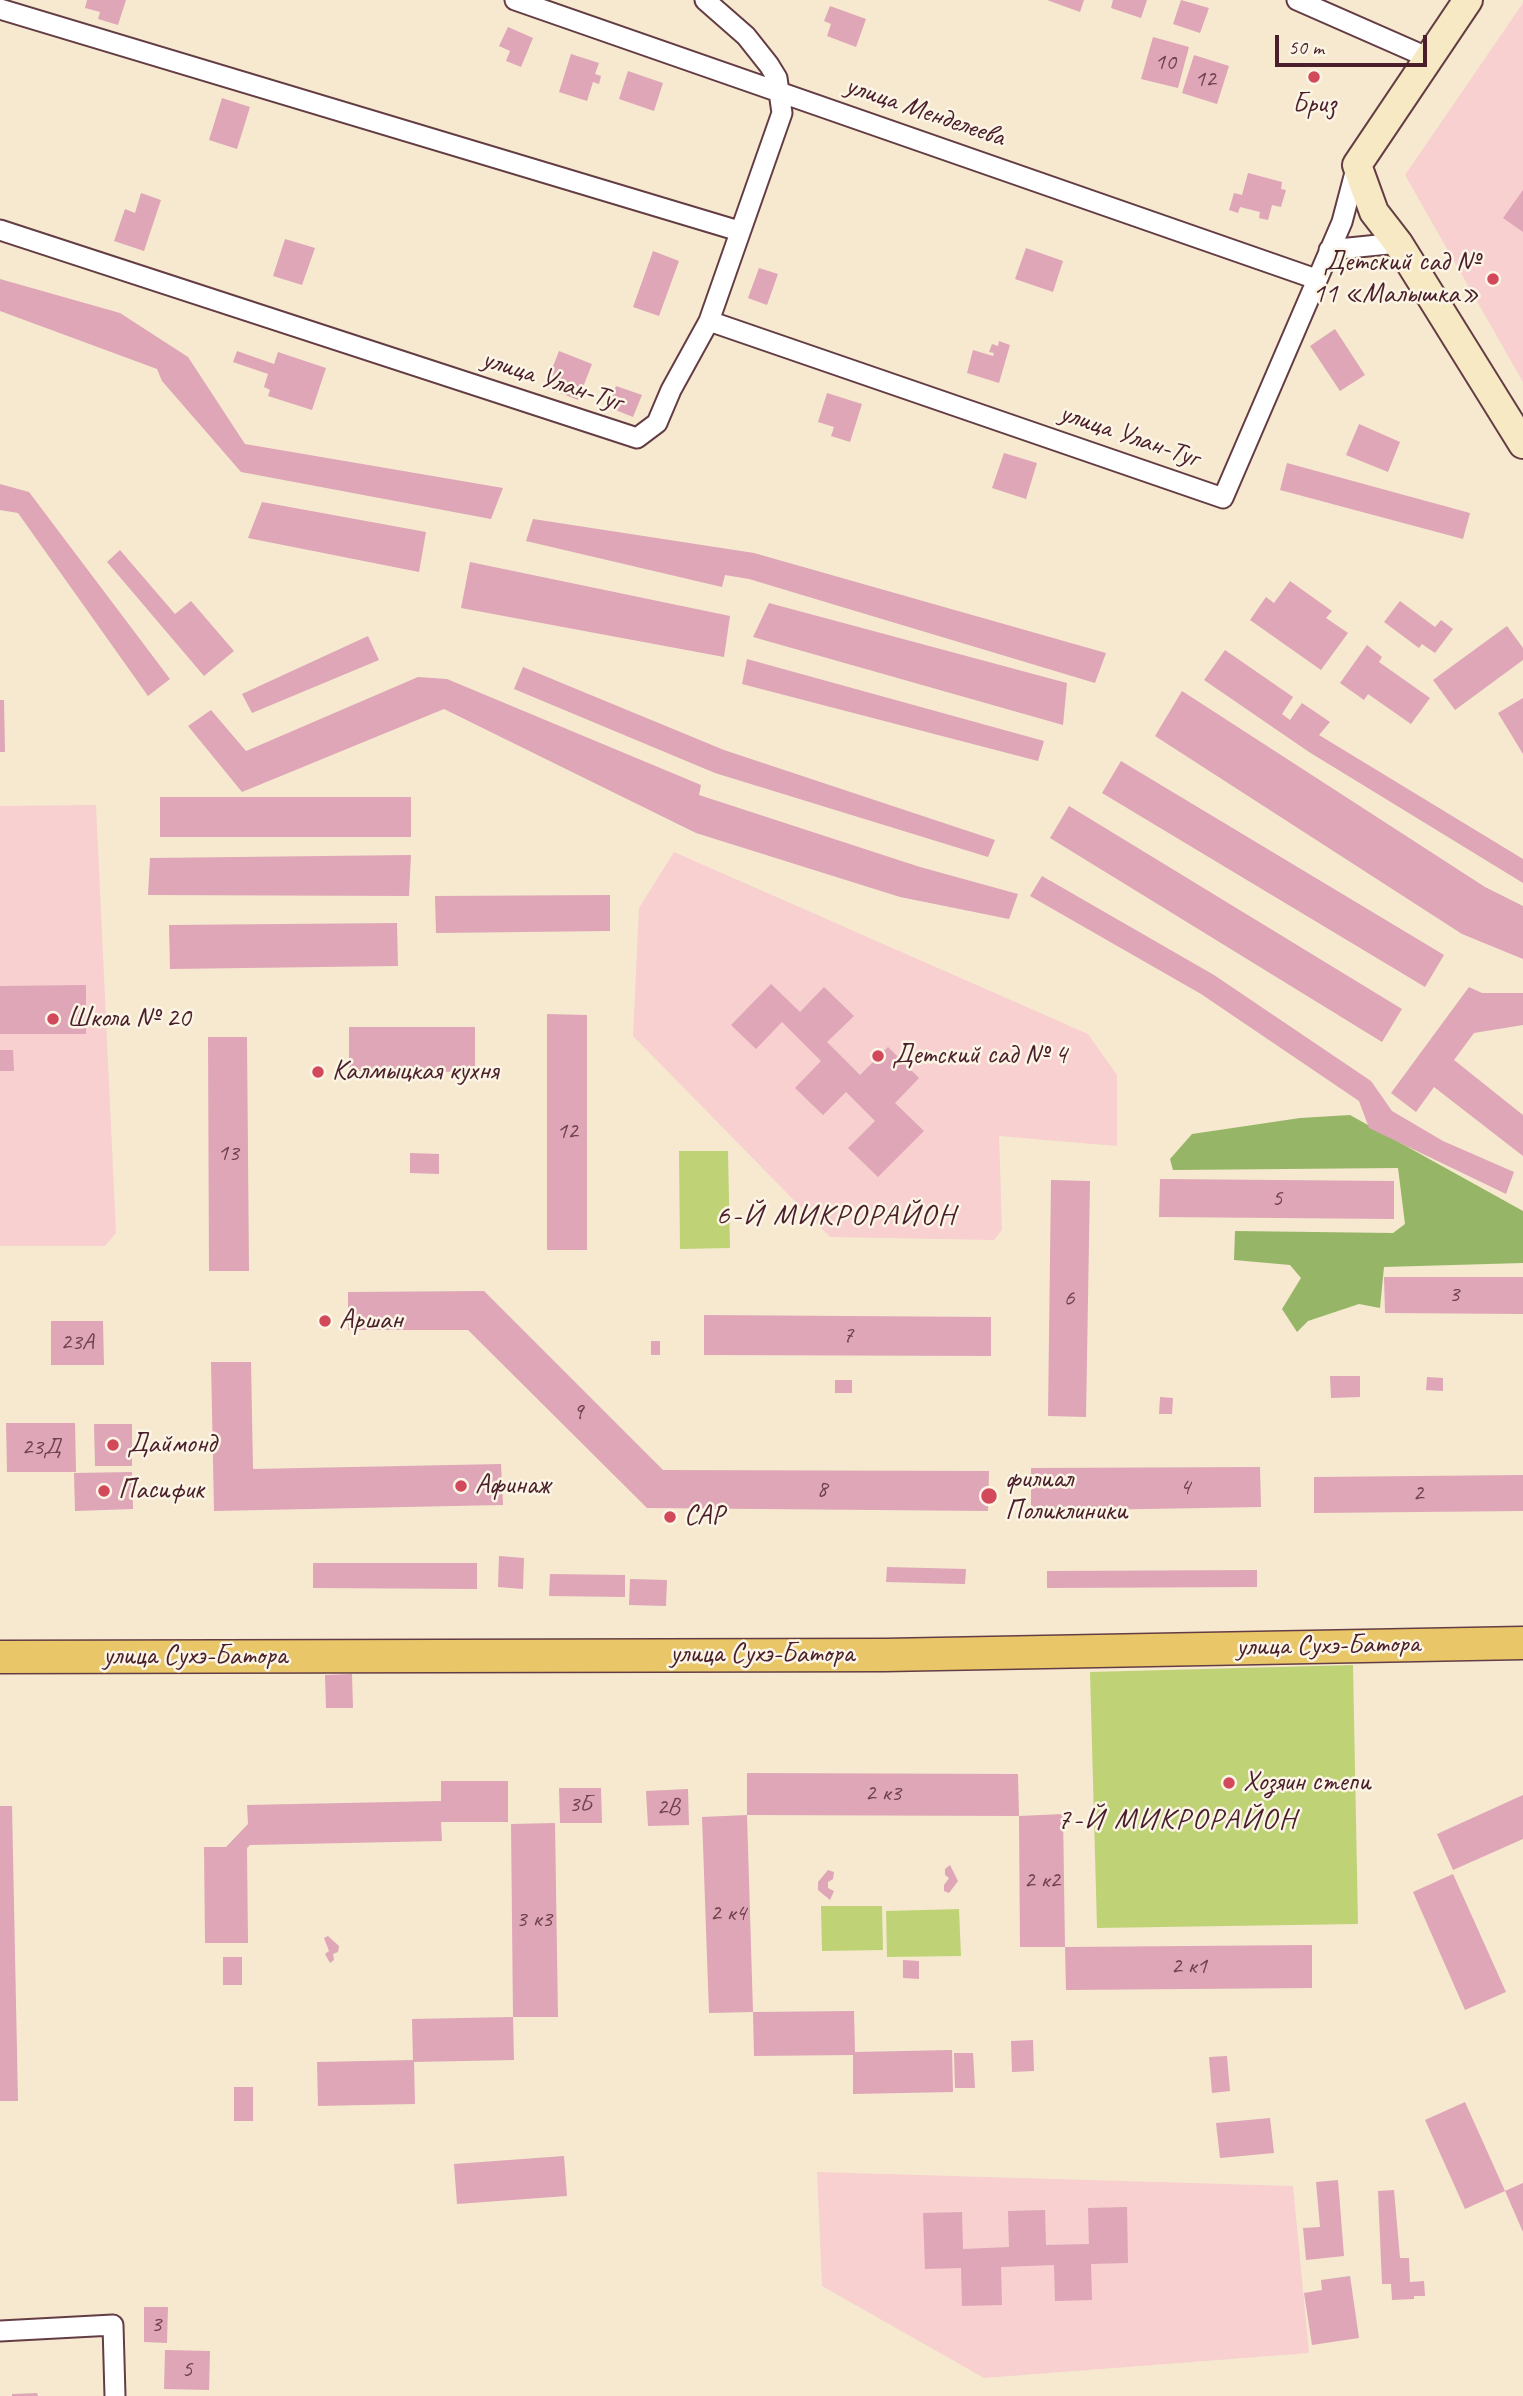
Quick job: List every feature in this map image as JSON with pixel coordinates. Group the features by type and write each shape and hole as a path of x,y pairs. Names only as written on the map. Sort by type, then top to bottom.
{"main road":[{"path":"1468,0 1357,165 1374,212 1398,243 1523,444"},
{"name":"улица Сухэ-Батора","path":"0,1657 885,1655 1523,1643"}],"street":[{"name":"улица Менделеева","path":"515,0 1316,279"},
{"path":"705,0 746,36 777,78 782,113 709,321"},
{"path":"1297,0 1429,58"},
{"path":"0,9 739,231"},
{"path":"1316,279 1342,222 1357,165"},
{"name":"улица Улан-Туг","path":"0,230 637,438 657,423 671,390 709,321 1223,498 1316,279"},
{"path":"1329,250 1398,243"},
{"path":"0,2331 113,2325 115,2396"}],"shaded area":[{"name":"Детский сад № 11 «Малышка»","path":"1523,3 1523,382 1405,175"},
{"name":"Школа № 20","path":"96,805 116,1233 105,1246 0,1246 0,806"},
{"name":"Детский сад № 4","path":"674,852 1088,1034 1117,1075 1117,1146 999,1136 1002,1230 994,1240 830,1237 633,1036 639,908"},
{"path":"817,2172 1293,2186 1309,2353 984,2378 822,2286"}],"green space":[{"path":"1350,1115 1523,1211 1523,1263 1384,1267 1380,1308 1359,1304 1308,1321 1297,1332 1282,1309 1301,1278 1290,1265 1234,1260 1235,1231 1393,1233 1405,1224 1398,1168 1173,1170 1170,1159 1192,1134 1300,1118"},
{"path":"679,1151 728,1151 730,1248 680,1249"},
{"path":"1353,1665 1358,1924 1097,1928 1090,1672"},
{"path":"821,1906 882,1906 883,1950 822,1951"},
{"path":"959,1909 961,1956 887,1957 886,1911"}],"building":[{"path":"87,0 126,0 118,25 98,19 100,12 85,8"},
{"path":"1047,0 1084,0 1080,12"},
{"path":"1113,0 1147,0 1141,18 1111,8"},
{"path":"1181,0 1209,8 1200,33 1173,24"},
{"path":"830,6 866,19 856,47 827,36 831,24 824,21"},
{"path":"508,27 533,38 521,67 506,61 510,51 499,46"},
{"path":"1153,37 1189,47 1178,88 1141,79"},
{"path":"571,54 599,63 595,74 601,76 599,84 593,82 587,101 559,92"},
{"path":"1194,55 1229,66 1217,104 1182,93"},
{"path":"628,71 663,83 654,111 619,99"},
{"path":"222,98 250,107 237,149 209,140"},
{"path":"1248,173 1282,182 1281,189 1286,190 1281,207 1272,205 1268,220 1259,218 1260,212 1240,207 1238,213 1229,210 1234,193 1242,195"},
{"path":"1523,190 1523,232 1503,218"},
{"path":"141,193 161,200 144,251 114,241 125,209 135,213"},
{"path":"285,239 315,248 302,285 273,276"},
{"path":"1026,248 1063,261 1053,292 1015,279"},
{"path":"653,251 679,261 659,316 633,307"},
{"path":"759,268 778,274 767,305 748,298"},
{"path":"0,279 120,313 188,357 245,444 503,488 491,519 241,472 162,381 157,369 0,311"},
{"path":"1335,329 1365,375 1340,391 1310,346"},
{"path":"999,341 1010,345 999,383 967,373 973,350 993,356 994,353 989,352 992,344 998,346"},
{"path":"237,351 274,364 278,352 326,368 312,410 268,396 270,390 264,387 268,374 233,362"},
{"path":"559,351 592,364 578,400 545,387"},
{"path":"616,386 642,395 633,417 608,407"},
{"path":"827,393 862,404 850,442 831,436 834,427 818,422"},
{"path":"1359,424 1400,442 1388,472 1346,455"},
{"path":"1004,453 1037,463 1026,499 992,488"},
{"path":"1287,463 1470,513 1463,539 1280,490"},
{"path":"0,484 29,492 170,679 148,696 18,513 0,510"},
{"path":"262,502 426,532 419,572 248,538"},
{"path":"533,519 754,553 1106,653 1095,683 749,579 725,575 722,587 526,541"},
{"path":"120,550 175,614 191,601 234,651 204,676 107,562"},
{"path":"470,562 730,616 724,657 461,608"},
{"path":"1290,581 1332,611 1326,618 1348,633 1321,670 1250,620 1266,597 1274,603"},
{"path":"1400,601 1435,627 1441,620 1453,629 1435,653 1422,644 1419,648 1384,622"},
{"path":"769,603 1067,683 1063,725 753,637"},
{"path":"1507,626 1523,648 1523,660 1455,710 1433,680"},
{"path":"368,636 379,660 252,713 242,694"},
{"path":"1367,645 1382,657 1379,662 1430,698 1411,724 1368,694 1364,700 1340,683"},
{"path":"1225,650 1293,697 1282,714 1290,720 1302,703 1330,722 1319,735 1523,859 1523,883 1309,752 1204,680"},
{"path":"747,659 1044,741 1038,761 742,684"},
{"path":"523,667 724,750 995,840 988,857 715,773 514,689"},
{"path":"418,677 447,679 701,785 699,795 920,867 1018,894 1009,919 900,897 696,833 444,709 242,792 188,726 211,710 246,751"},
{"path":"1182,691 1485,887 1523,906 1523,959 1462,934 1155,736"},
{"path":"1523,698 1523,754 1498,713"},
{"path":"0,700 4,700 5,752 0,752"},
{"path":"1121,761 1444,955 1425,987 1102,793"},
{"path":"160,797 411,797 411,837 160,837"},
{"path":"1069,806 1402,1009 1382,1042 1050,838"},
{"path":"411,855 409,896 148,895 150,858"},
{"path":"1042,876 1214,975 1371,1081 1392,1111 1443,1141 1514,1172 1506,1194 1369,1128 1359,1101 1201,994 1030,896"},
{"path":"610,895 610,931 436,933 435,896"},
{"path":"397,923 398,966 170,969 169,925"},
{"path":"771,984 800,1012 824,987 854,1016 827,1042 860,1075 888,1047 919,1078 895,1103 924,1131 878,1177 848,1148 875,1121 846,1092 823,1115 795,1088 821,1061 782,1022 756,1049 731,1025"},
{"path":"86,985 86,1034 0,1034 0,986"},
{"path":"1469,987 1482,993 1523,993 1523,1025 1474,1033 1454,1060 1523,1115 1523,1156 1434,1087 1416,1112 1391,1093"},
{"path":"547,1014 587,1015 587,1250 547,1250"},
{"path":"349,1027 475,1027 475,1072 349,1071"},
{"path":"208,1037 247,1037 249,1271 209,1271"},
{"path":"0,1050 13,1050 14,1071 0,1071"},
{"path":"410,1153 439,1154 439,1174 410,1173"},
{"path":"1160,1179 1394,1181 1394,1219 1159,1217"},
{"path":"1051,1180 1090,1181 1086,1417 1048,1416"},
{"path":"1384,1277 1523,1277 1523,1314 1385,1313"},
{"path":"484,1291 663,1470 989,1471 988,1511 647,1508 468,1330 348,1330 348,1292"},
{"path":"704,1315 991,1317 991,1356 704,1355"},
{"path":"51,1321 103,1321 104,1365 51,1365"},
{"path":"651,1341 660,1341 660,1355 651,1355"},
{"path":"211,1362 251,1362 253,1469 501,1464 503,1505 214,1511"},
{"path":"1330,1376 1360,1376 1360,1397 1331,1398"},
{"path":"1427,1377 1443,1378 1443,1391 1426,1390"},
{"path":"835,1380 852,1380 852,1393 835,1393"},
{"path":"1160,1397 1173,1398 1172,1414 1159,1414"},
{"path":"6,1423 75,1423 76,1472 7,1472"},
{"name":"Даймонд","path":"94,1424 132,1424 132,1466 95,1466"},
{"path":"1260,1467 1261,1507 1031,1511 1031,1468"},
{"name":"Пасифик","path":"132,1472 133,1509 75,1511 74,1473"},
{"path":"1523,1475 1523,1511 1314,1513 1314,1477"},
{"path":"499,1556 524,1558 523,1589 498,1587"},
{"path":"313,1563 477,1563 477,1589 313,1588"},
{"path":"887,1567 966,1569 965,1584 886,1582"},
{"path":"1257,1570 1257,1587 1047,1588 1047,1571"},
{"path":"550,1574 625,1575 625,1597 549,1596"},
{"path":"630,1579 667,1580 666,1606 629,1605"},
{"path":"352,1674 353,1708 326,1708 325,1675"},
{"path":"747,1773 1018,1774 1019,1816 747,1815"},
{"path":"441,1781 508,1781 508,1822 441,1822 442,1841 250,1845 247,1848 248,1943 205,1943 204,1847 226,1847 248,1824 247,1805 441,1801"},
{"path":"559,1788 601,1788 602,1823 560,1823"},
{"path":"688,1789 689,1825 648,1826 646,1791"},
{"path":"1523,1795 1523,1839 1453,1870 1437,1834"},
{"path":"0,1806 12,1806 18,2101 0,2101"},
{"path":"1063,1814 1065,1947 1020,1947 1019,1816"},
{"path":"747,1815 753,2012 709,2013 702,1817"},
{"path":"555,1823 558,2017 513,2017 511,1824"},
{"path":"950,1865 958,1881 949,1893 944,1891 944,1885 949,1878 945,1875 945,1869"},
{"path":"828,1870 834,1872 833,1879 828,1882 828,1888 834,1891 830,1900 818,1890 818,1882"},
{"path":"1453,1874 1506,1992 1465,2010 1413,1892"},
{"path":"328,1936 339,1946 338,1952 333,1954 334,1960 330,1963 325,1954 329,1951 324,1938"},
{"path":"1312,1945 1312,1988 1066,1990 1065,1947"},
{"path":"223,1957 242,1957 242,1985 223,1985"},
{"path":"903,1960 919,1961 919,1979 903,1978"},
{"path":"854,2011 855,2052 952,2050 953,2092 853,2094 853,2055 754,2056 753,2012"},
{"path":"513,2017 514,2060 414,2062 415,2104 318,2106 317,2062 413,2060 412,2019"},
{"path":"1033,2040 1034,2071 1012,2072 1011,2041"},
{"path":"954,2053 973,2053 975,2088 955,2088"},
{"path":"1227,2056 1230,2091 1212,2093 1209,2057"},
{"path":"234,2087 253,2087 253,2121 234,2121"},
{"path":"1465,2102 1505,2191 1465,2209 1425,2120"},
{"path":"1270,2118 1274,2153 1220,2158 1216,2123"},
{"path":"564,2156 567,2196 457,2204 454,2164"},
{"path":"1338,2180 1344,2256 1306,2260 1303,2228 1320,2227 1316,2182"},
{"path":"1523,2183 1523,2232 1505,2191"},
{"path":"1394,2190 1400,2258 1409,2258 1410,2282 1424,2281 1425,2296 1414,2296 1414,2299 1392,2300 1391,2284 1382,2284 1378,2191"},
{"path":"1127,2207 1128,2263 1091,2264 1092,2300 1055,2301 1054,2265 1001,2267 1002,2305 962,2306 961,2268 925,2269 923,2213 962,2212 963,2249 1009,2247 1008,2211 1045,2210 1046,2245 1089,2244 1088,2208"},
{"path":"1350,2276 1359,2338 1312,2345 1304,2293 1322,2290 1321,2280"},
{"path":"144,2307 168,2307 167,2343 144,2342"},
{"path":"165,2350 210,2351 209,2390 164,2389"},
{"path":"37,2393 38,2396 12,2396 12,2394"}],"place":[{"name":"Бриз","path":"1314,77"},
{"name":"Детский сад № 11 «Малышка»","path":"1493,279"},
{"name":"Школа № 20","path":"53,1019"},
{"name":"Детский сад № 4","path":"878,1056"},
{"name":"Калмыцкая кухня","path":"318,1072"},
{"name":"Аршан","path":"325,1321"},
{"name":"Даймонд","path":"113,1445"},
{"name":"Афинаж","path":"461,1486"},
{"name":"Пасифик","path":"104,1491"},
{"name":"филиал Поликлиники","path":"989,1496"},
{"name":"САР","path":"670,1517"},
{"name":"Хозяин степи","path":"1229,1783"}],"district":[{"name":"6-Й МИКРОРАЙОН","path":"836,1216"},
{"name":"7-Й МИКРОРАЙОН","path":"1177,1820"}]}
